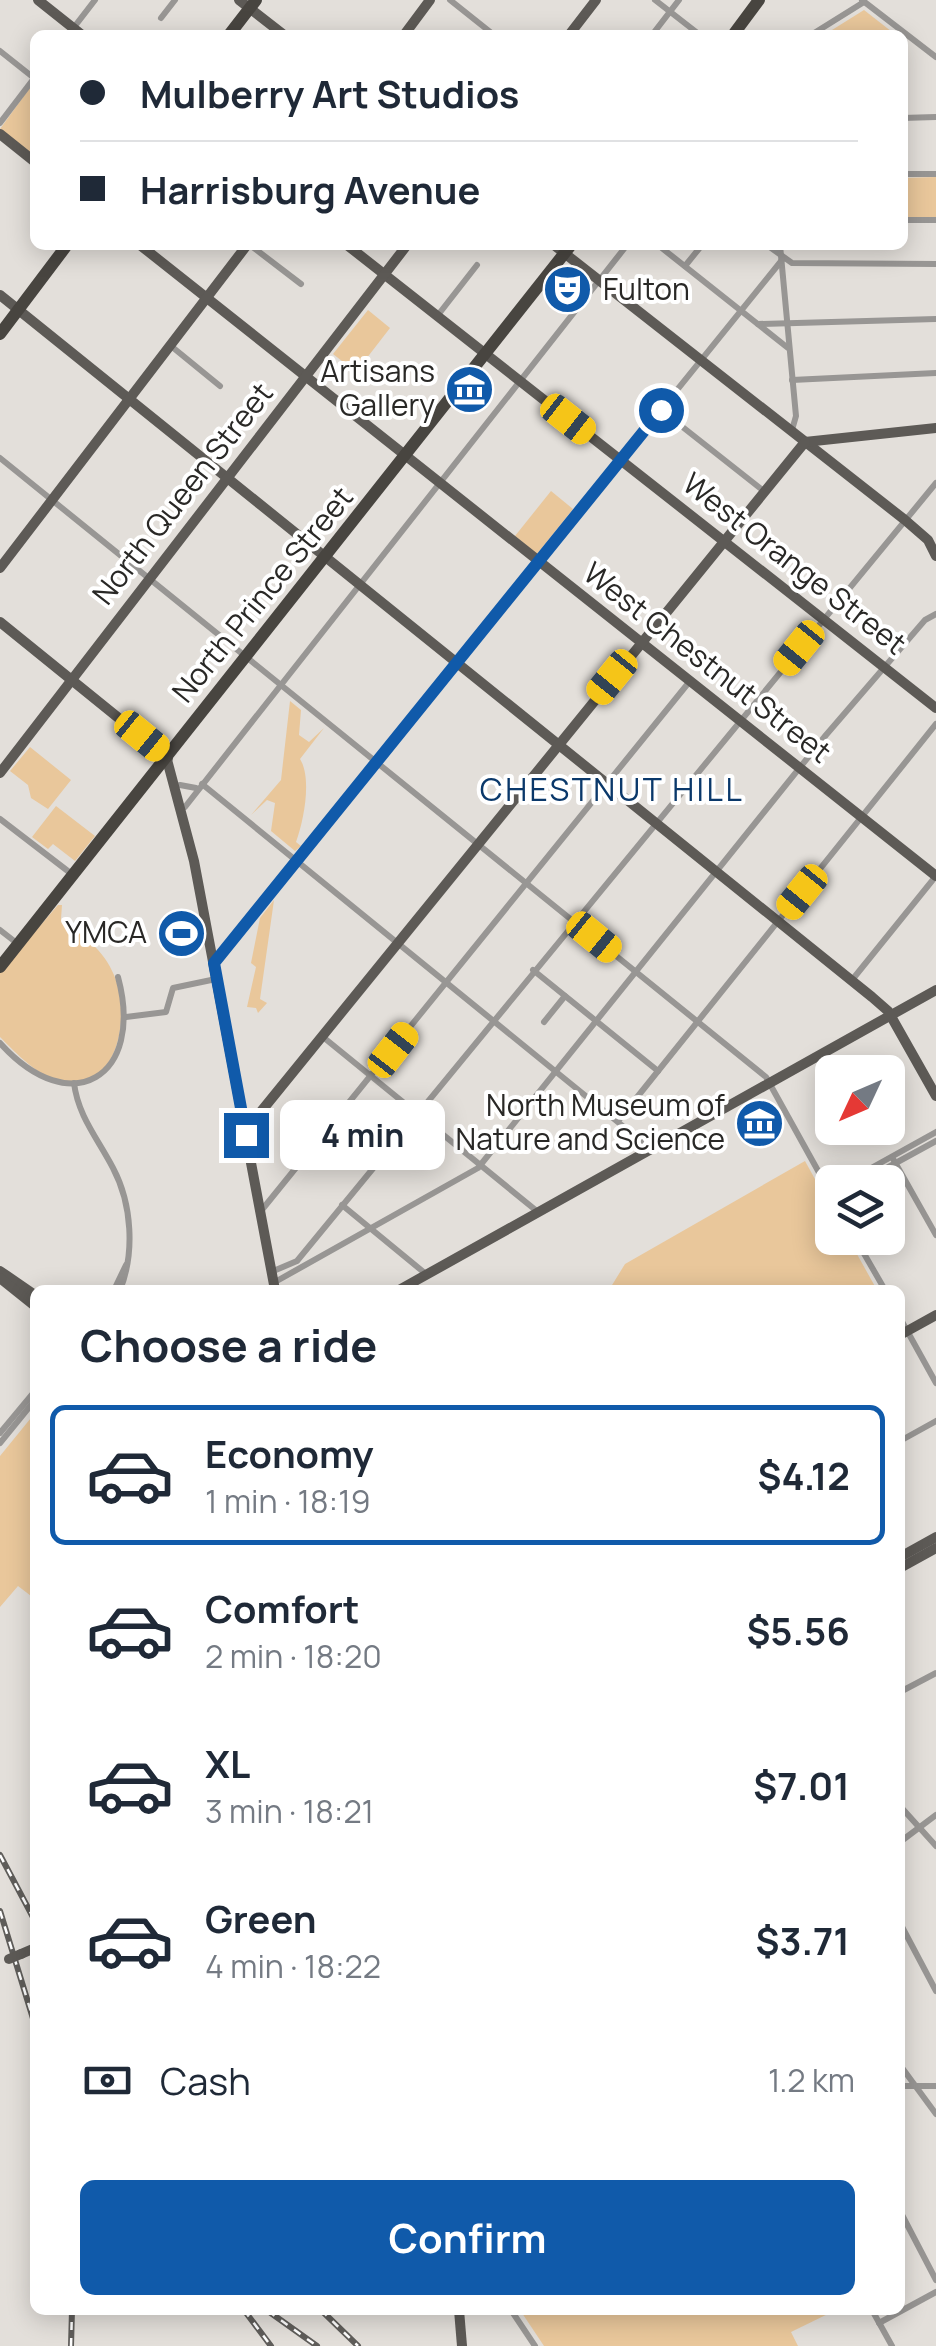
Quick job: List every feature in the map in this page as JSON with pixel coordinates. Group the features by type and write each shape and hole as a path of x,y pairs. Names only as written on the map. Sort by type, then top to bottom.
{"highway":[{"path":"736,30 759,0"},
{"path":"232,30 248,3"},
{"path":"0,334 64,250"},
{"name":"North Prince Street","path":"0,967 486,353 562,250"}],"main road":[{"path":"38,0 71,30"},
{"path":"408,30 430,0"},
{"path":"573,30 596,0"},
{"path":"248,3 278,30"},
{"path":"0,134 30,158"},
{"name":"West Chestnut Street","path":"146,250 936,876"},
{"path":"0,568 245,250"},
{"name":"West Orange Street","path":"354,250 936,708"},
{"name":"North Queen Street","path":"0,774 403,250"},
{"path":"565,250 905,520 928,540 936,556"},
{"path":"0,295 852,981 891,1016 936,1096"},
{"path":"243,1122 257,1116 805,442 936,428"},
{"path":"0,622 166,756 180,785 273,1282"},
{"path":"166,756 185,813"},
{"path":"407,1285 936,990"},
{"path":"1,1277 30,1292"},
{"path":"1,1277 30,1302"},
{"path":"905,1332 936,1315"},
{"path":"905,1555 936,1537"},
{"path":"905,1565 936,1548"},
{"path":"4,1961 30,1950"},
{"path":"460,2315 462,2346"}],"street":[{"path":"76,30 95,0"},
{"path":"161,18 175,0"},
{"path":"450,0 488,30"},
{"path":"655,0 694,30"},
{"path":"656,30 680,0"},
{"path":"820,30 863,1 902,30"},
{"path":"908,35 934,54"},
{"path":"0,51 30,74"},
{"path":"0,122 30,84"},
{"path":"908,118 936,117"},
{"path":"908,174 936,174"},
{"path":"908,220 936,220"},
{"path":"256,250 301,284"},
{"path":"185,813 202,784 623,250"},
{"path":"664,250 789,349"},
{"path":"685,266 698,250"},
{"path":"772,250 782,260 936,264"},
{"path":"781,250 796,419 791,431"},
{"path":"214,963 782,260"},
{"path":"438,315 477,265"},
{"path":"758,324 936,318"},
{"path":"171,346 220,386"},
{"path":"792,380 936,373"},
{"path":"661,410 765,492"},
{"path":"0,458 698,1021 769,1084 815,1165"},
{"path":"273,1282 293,1265 936,483"},
{"path":"273,1282 481,1163 800,768 925,620 936,614"},
{"path":"260,1212 690,681"},
{"path":"618,1121 936,724"},
{"path":"180,785 192,790 202,784"},
{"path":"202,784 652,1149"},
{"path":"0,819 73,875"},
{"path":"852,981 936,876"},
{"path":"0,930 18,944"},
{"path":"533,970 658,1071"},
{"path":"0,1043 46,1080 74,1084 93,1077 114,1059 123,1043 126,1018 118,976"},
{"path":"126,1018 166,1012 174,988 217,979"},
{"path":"544,1022 564,996"},
{"path":"322,1036 538,1212"},
{"path":"74,1084 79,1109 120,1184 130,1224 126,1264 119,1285"},
{"path":"887,1165 936,1132"},
{"path":"883,1165 936,1141"},
{"path":"894,1160 936,1235"},
{"path":"342,1205 426,1274"},
{"path":"865,1255 881,1285"},
{"path":"905,1335 936,1382"},
{"path":"0,1433 30,1396"},
{"path":"0,1443 30,1406"},
{"path":"905,1438 936,1421"},
{"path":"905,1689 936,1673"},
{"path":"905,1811 936,1846"},
{"path":"905,1838 936,1814"},
{"path":"905,1932 936,1991"},
{"path":"905,2072 936,2114"},
{"path":"905,2086 936,2086"},
{"path":"905,2221 936,2280"},
{"path":"905,2309 936,2292"},
{"path":"514,2315 535,2346"},
{"path":"875,2315 892,2346"},
{"path":"879,2323 894,2315"}],"shaded area":[{"path":"864,10 890,30 832,30"},
{"path":"30,88 30,152 0,129"},
{"path":"936,177 936,218 908,217 908,178"},
{"path":"368,310 390,328 356,372 333,354"},
{"path":"551,491 573,509 537,554 515,536"},
{"path":"290,701 301,710 299,735 309,742 324,728 300,759 306,777 306,799 296,842 301,846 295,851 271,831 275,803 267,800 251,815 281,780"},
{"path":"30,747 71,780 48,809 31,798 28,785 10,771"},
{"path":"56,806 95,836 75,861 53,844 48,849 32,837"},
{"path":"274,900 260,999 267,1003 258,1013 256,1008 247,1007 256,967 251,963 260,918"},
{"path":"62,905 61,919 92,943 110,966 121,1014 119,1035 104,1069 90,1079 72,1082 43,1074 0,1037 0,972"},
{"path":"805,1161 815,1179 815,1255 857,1255 874,1285 612,1285 625,1264"},
{"path":"30,1419 30,1595 18,1586 0,1607 0,1456"},
{"path":"523,2315 826,2315 791,2332 798,2346 544,2346"}],"railway":[{"path":"0,1855 30,1912"},
{"path":"0,1911 30,2009"},
{"path":"71,2346 72,2315"},
{"path":"248,2315 271,2346"},
{"path":"274,2315 317,2346"},
{"path":"326,2315 358,2346"}],"place":[{"name":"Fulton","path":"568,290"},
{"name":"Artisans Gallery","path":"470,389"},
{"name":"YMCA","path":"182,933"},
{"name":"North Museum of Nature and Science","path":"760,1123"}],"district":[{"name":"CHESTNUT HILL","path":"612,790"}],"route":[{"path":"246,1135 214,963 661,410"}]}
